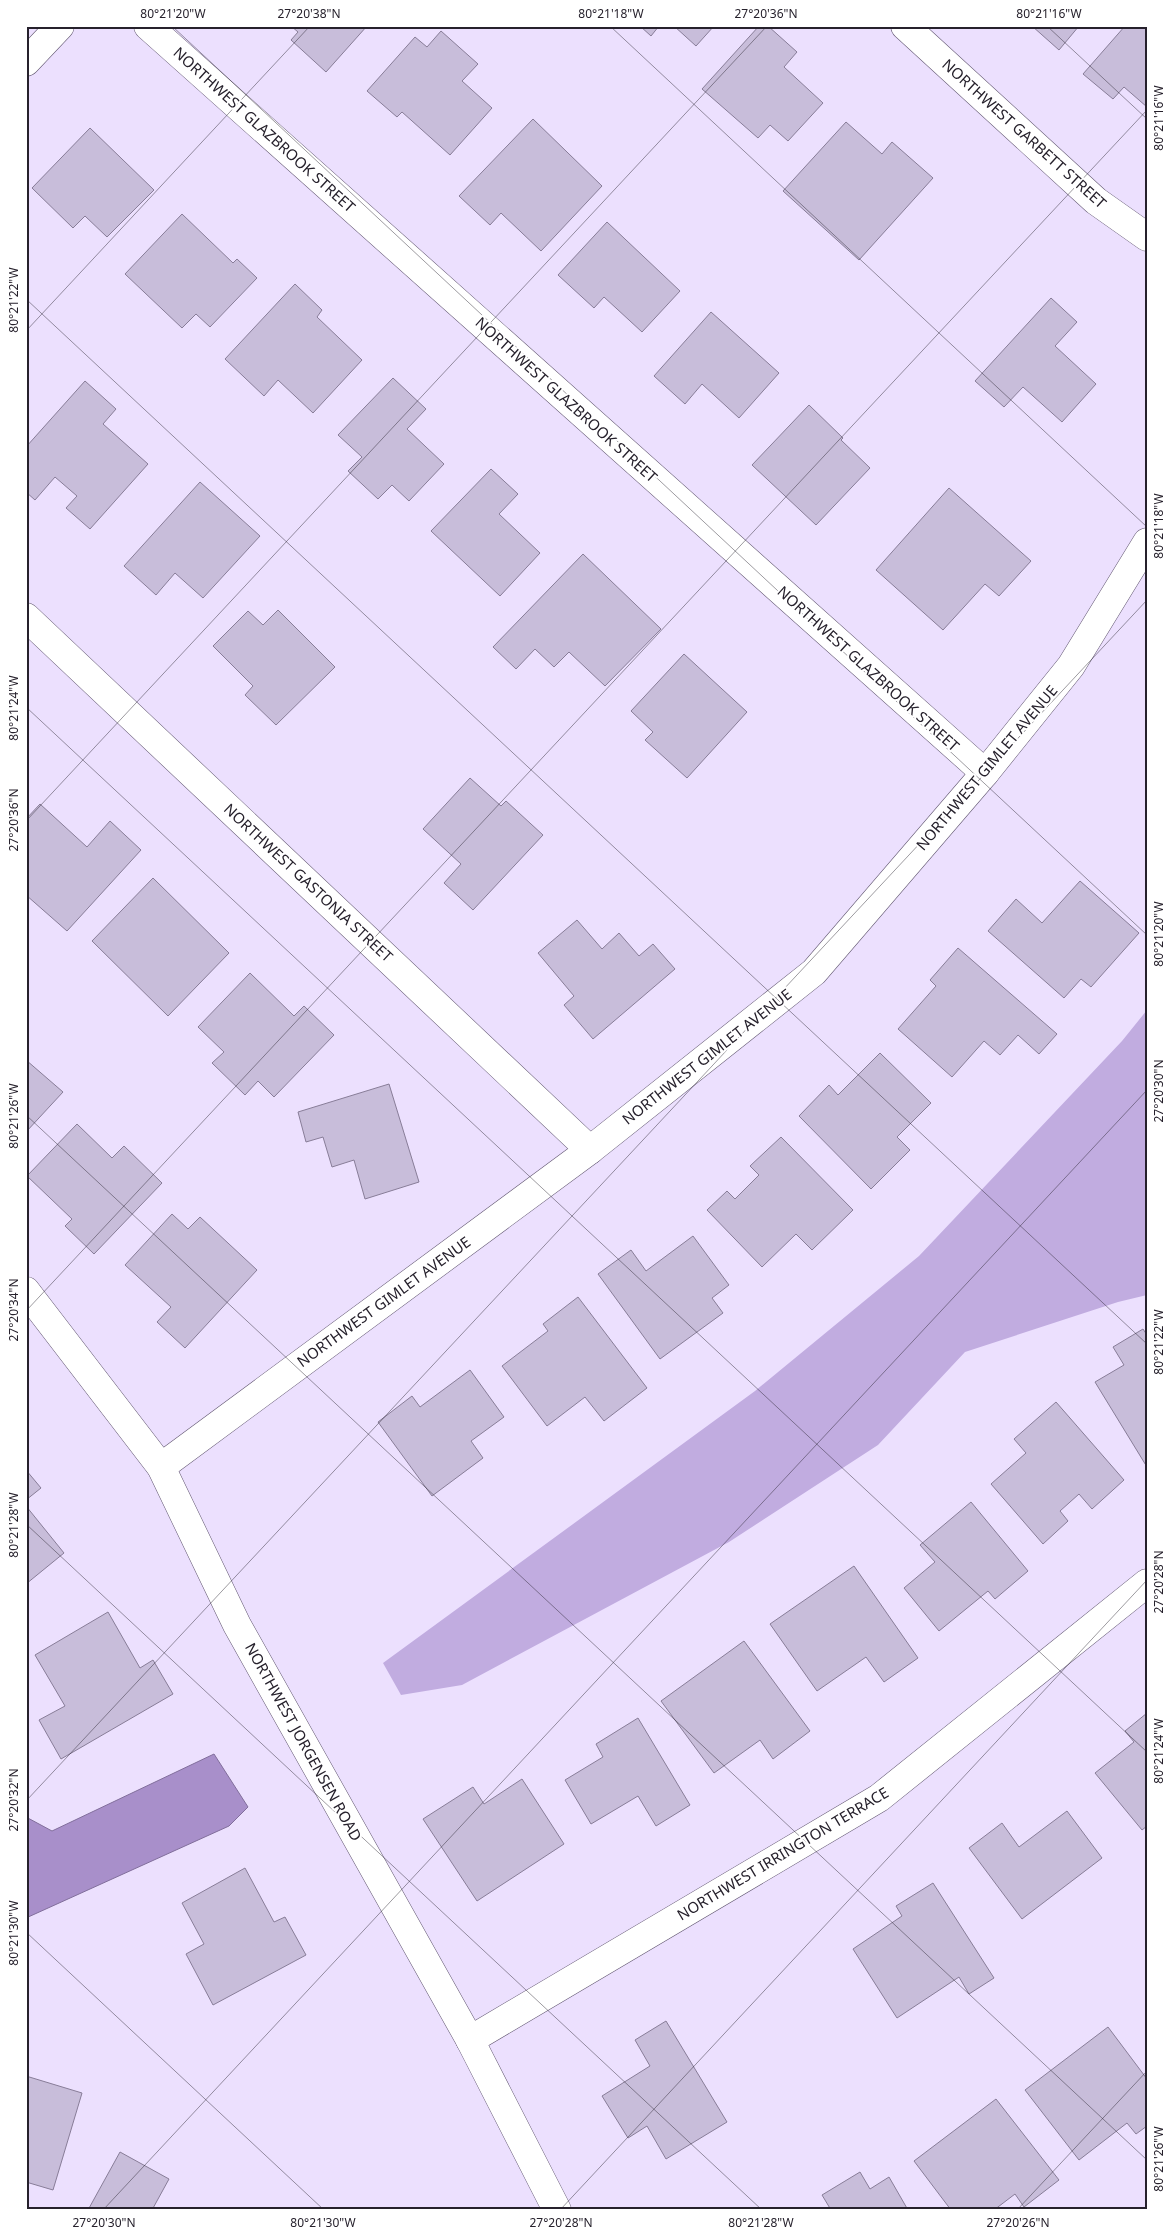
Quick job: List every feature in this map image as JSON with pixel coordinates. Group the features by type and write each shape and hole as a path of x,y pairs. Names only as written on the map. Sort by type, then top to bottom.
{"street":[{"path":"26,62 60,26"},
{"name":"NORTHWEST GLAZBROOK STREET","path":"148,26 985,773"},
{"name":"NORTHWEST GARBETT STREET","path":"905,26 1096,202 1147,236"},
{"name":"NORTHWEST GIMLET AVENUE","path":"161,1467 590,1150 814,972 985,773 1072,666 1147,542"},
{"name":"NORTHWEST GASTONIA STREET","path":"26,617 590,1150"},
{"name":"NORTHWEST JORGENSEN ROAD","path":"26,1291 161,1467 237,1625 470,2040 557,2210"},
{"name":"NORTHWEST IRRINGTON TERRACE","path":"470,2040 879,1798 1147,1583"}],"shaded area":[{"path":"1147,1010 1147,1295 1118,1302 965,1352 878,1445 729,1542 462,1685 401,1695 383,1663 755,1391 919,1256 1122,1041"},
{"path":"214,1754 248,1807 229,1826 26,1918 26,1817 52,1831"}],"building":[{"path":"291,26 367,26 326,72 291,40 298,32"},
{"path":"640,26 659,26 651,36"},
{"path":"674,26 714,26 696,46"},
{"path":"759,26 768,26 797,52 784,67 823,103 788,141 770,125 758,138 702,89"},
{"path":"1032,26 1079,26 1059,50"},
{"path":"1125,26 1147,26 1147,107 1124,87 1113,99 1083,74"},
{"path":"441,31 478,64 462,81 492,108 450,155 402,112 397,117 367,91 415,37 427,47"},
{"path":"533,119 602,186 541,251 501,213 490,225 459,196"},
{"path":"846,122 882,154 892,142 933,178 859,260 783,191"},
{"path":"90,128 154,190 107,237 85,216 73,228 32,188"},
{"path":"182,214 233,263 237,259 257,278 210,327 196,314 182,328 125,274"},
{"path":"607,222 680,291 642,332 604,297 594,308 558,275"},
{"path":"295,284 322,310 317,317 362,360 313,413 278,380 264,396 225,359"},
{"path":"1051,298 1077,322 1055,346 1096,384 1062,422 1023,387 1004,407 975,381"},
{"path":"711,312 779,373 739,418 702,384 685,404 654,376"},
{"path":"393,378 426,409 407,429 444,464 409,501 392,485 378,499 348,471 362,457 338,435"},
{"path":"85,381 116,409 103,424 148,464 90,529 66,508 77,496 55,477 35,500 26,492 26,447"},
{"path":"809,405 870,468 816,525 752,465"},
{"path":"491,469 518,494 499,514 540,553 500,596 431,531"},
{"path":"200,482 260,536 203,598 175,573 156,595 124,566"},
{"path":"949,488 1031,561 999,596 985,584 943,630 876,570"},
{"path":"583,554 661,629 605,686 569,652 554,667 535,649 516,669 493,647"},
{"path":"278,610 335,667 276,725 245,695 253,686 213,646 248,611 263,625"},
{"path":"684,654 747,712 687,778 645,740 653,732 631,711"},
{"path":"470,778 501,806 506,801 543,835 473,910 444,883 461,864 423,829"},
{"path":"40,804 87,847 110,821 141,850 67,931 26,895 26,819"},
{"path":"153,878 229,953 168,1016 92,941"},
{"path":"1080,881 1139,933 1091,987 1081,979 1064,998 988,931 1016,899 1042,923"},
{"path":"577,920 602,949 619,933 639,956 653,944 675,969 593,1039 564,1005 574,996 538,953"},
{"path":"958,948 1057,1034 1039,1054 1018,1035 1000,1055 984,1041 952,1077 898,1029 936,986 930,980"},
{"path":"250,973 294,1016 304,1006 334,1035 274,1097 258,1081 245,1095 212,1063 224,1052 198,1027"},
{"path":"880,1053 931,1103 897,1137 910,1150 871,1189 799,1116 829,1085 838,1095"},
{"path":"26,1060 63,1092 26,1132"},
{"path":"389,1084 419,1182 365,1199 354,1160 332,1167 323,1137 306,1142 298,1112"},
{"path":"77,1124 112,1158 124,1146 162,1183 94,1254 65,1226 72,1219 27,1176"},
{"path":"781,1137 853,1210 812,1250 796,1234 762,1267 707,1210 727,1191 735,1199 759,1175 750,1166"},
{"path":"172,1214 188,1229 200,1217 257,1270 185,1348 157,1322 171,1307 125,1265"},
{"path":"693,1236 729,1285 712,1298 723,1313 660,1359 598,1274 631,1250 646,1271"},
{"path":"578,1297 647,1388 604,1421 585,1397 547,1426 502,1366 548,1331 543,1324"},
{"path":"1143,1329 1147,1335 1147,1467 1095,1382 1124,1365 1113,1347"},
{"path":"470,1370 504,1417 471,1441 483,1458 432,1496 378,1422 412,1396 420,1407"},
{"path":"1056,1402 1124,1480 1092,1509 1079,1494 1060,1511 1068,1521 1043,1544 991,1484 1026,1453 1014,1439"},
{"path":"26,1470 41,1488 26,1500"},
{"path":"971,1502 1028,1571 995,1599 988,1591 939,1631 904,1588 935,1562 920,1545"},
{"path":"26,1506 64,1553 26,1584"},
{"path":"854,1566 918,1658 884,1682 866,1657 817,1691 770,1624"},
{"path":"108,1612 140,1668 153,1660 173,1694 61,1759 39,1720 65,1706 35,1655"},
{"path":"744,1641 810,1731 773,1759 760,1740 714,1773 661,1701"},
{"path":"1147,1713 1147,1826 1142,1830 1095,1773 1134,1742 1125,1731"},
{"path":"638,1718 690,1805 656,1826 638,1796 591,1824 565,1780 603,1757 596,1744"},
{"path":"522,1779 564,1844 477,1901 423,1819 473,1787 484,1804"},
{"path":"1067,1811 1102,1858 1022,1919 969,1848 1002,1823 1019,1847"},
{"path":"245,1868 274,1922 285,1917 306,1955 213,2005 186,1954 204,1944 182,1903"},
{"path":"933,1883 994,1978 969,1994 959,1977 897,2018 853,1949 902,1916 896,1906"},
{"path":"666,2021 727,2122 666,2159 647,2126 628,2138 602,2096 650,2066 635,2040"},
{"path":"1108,2027 1147,2079 1147,2126 1136,2134 1127,2123 1079,2160 1025,2090"},
{"path":"26,2076 82,2093 53,2190 26,2182"},
{"path":"996,2099 1059,2180 1024,2207 1015,2194 994,2210 951,2210 914,2161"},
{"path":"120,2152 169,2179 152,2210 88,2210"},
{"path":"860,2172 870,2189 889,2177 908,2210 831,2210 822,2195"}]}
